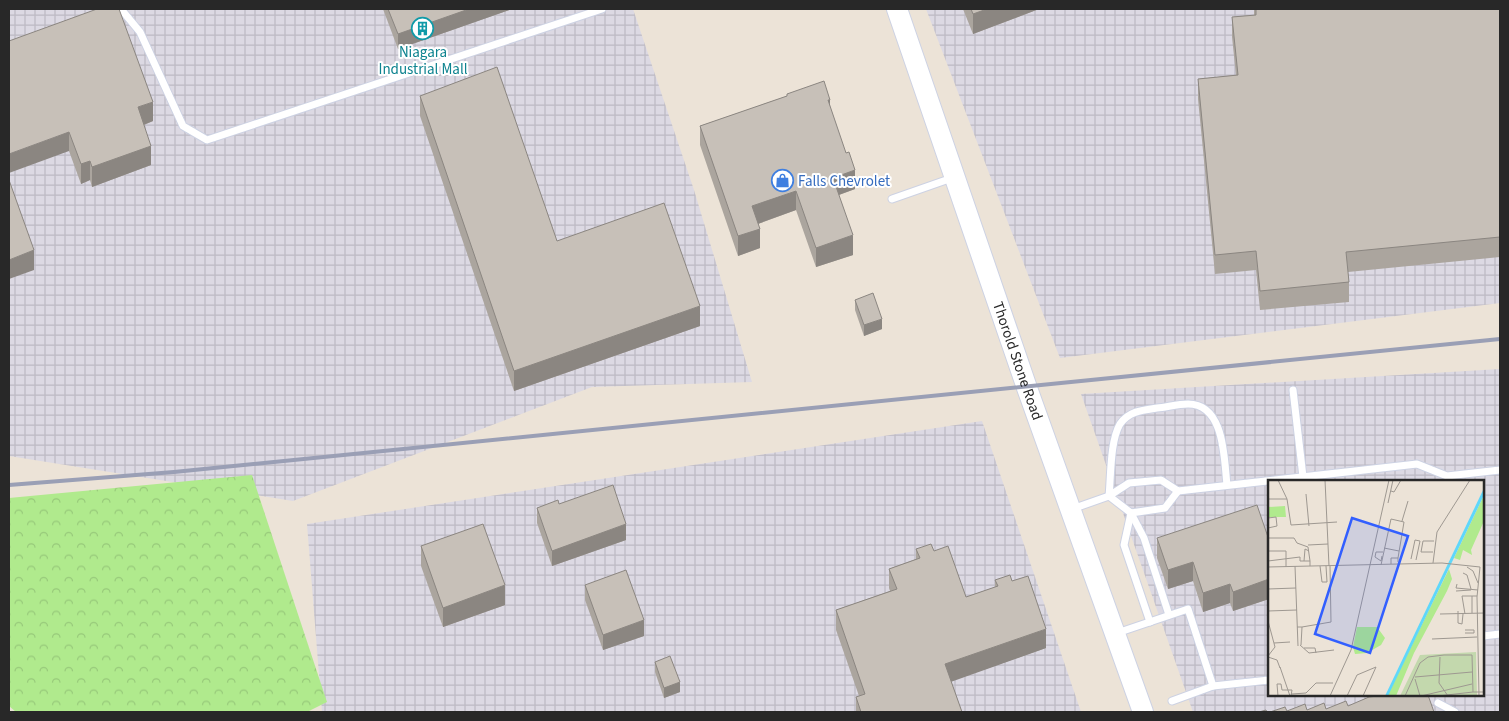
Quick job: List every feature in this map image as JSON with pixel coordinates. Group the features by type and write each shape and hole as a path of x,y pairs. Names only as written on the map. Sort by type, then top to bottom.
{"main road":[{"name":"Thorold Stone Road","path":"897,9 1070,510 1142,712"}],"lane":[{"path":"122,9 140,32 183,126 208,140 602,9"},
{"path":"892,199 955,177"},
{"path":"1293,390 1303,477"},
{"path":"1108,496 1114,440 1120,424 1136,411 1189,404 1205,409 1217,423 1223,443 1227,486"},
{"path":"1280,480 1417,464 1447,478 1500,470"},
{"path":"1070,510 1108,496 1129,483 1161,480 1178,491 1268,481"},
{"path":"1131,513 1165,508 1178,491"},
{"path":"1108,496 1131,513 1144,538 1169,615"},
{"path":"1131,513 1124,545 1150,622"},
{"path":"1115,634 1188,609 1213,686"},
{"path":"1484,636 1500,634"},
{"path":"1172,701 1213,686 1268,680"},
{"path":"1438,702 1455,712"}],"shaded area":[{"name":"Niagara Industrial Mall","path":"9,9 633,9 694,190 752,382 592,387 293,501 9,456"},
{"path":"926,9 1500,9 1500,303 1060,358"},
{"path":"1500,369 1500,712 1193,712 1081,394"},
{"path":"982,421 1081,712 322,712 307,524"}],"green space":[{"path":"252,475 327,702 307,712 16,712 9,706 9,498"}],"building":[{"path":"97,9 119,9 153,102 138,107 151,146 92,167 90,161 81,164 69,132 9,154 9,41"},
{"path":"388,9 469,9 398,34"},
{"path":"971,9 987,9 973,14"},
{"path":"1256,9 1500,9 1500,237 1346,252 1349,282 1260,291 1256,251 1215,255 1198,79 1238,75 1232,17 1256,15"},
{"path":"497,67 557,241 664,203 700,306 514,371 420,96"},
{"name":"Falls Chevrolet","path":"824,81 830,100 828,100 846,153 849,152 855,170 833,178 853,235 816,248 796,191 752,206 760,229 738,236 700,126"},
{"path":"9,180 34,250 9,260"},
{"path":"873,293 882,319 864,325 855,300"},
{"path":"613,485 626,524 552,551 537,508 558,500 559,504"},
{"path":"1257,505 1268,537 1268,579 1233,592 1230,584 1203,593 1193,562 1168,570 1157,538"},
{"path":"483,524 505,585 443,608 421,546"},
{"path":"931,544 934,551 948,546 966,597 998,586 995,580 1010,575 1012,581 1028,576 1046,629 945,664 962,712 861,712 856,697 865,694 836,610 897,589 889,569 920,558 916,549"},
{"path":"626,570 644,620 603,635 585,585"},
{"path":"670,656 680,682 664,688 655,662"},
{"path":"1428,696 1434,712 1270,712 1285,707 1287,711 1305,704 1307,710 1324,703 1326,709 1346,701 1348,706 1369,697"}],"railway":[{"path":"9,485 174,472 1500,339"}],"place":[{"name":"Niagara Industrial Mall","path":"423,29"},
{"name":"Falls Chevrolet","path":"782,181"}]}
